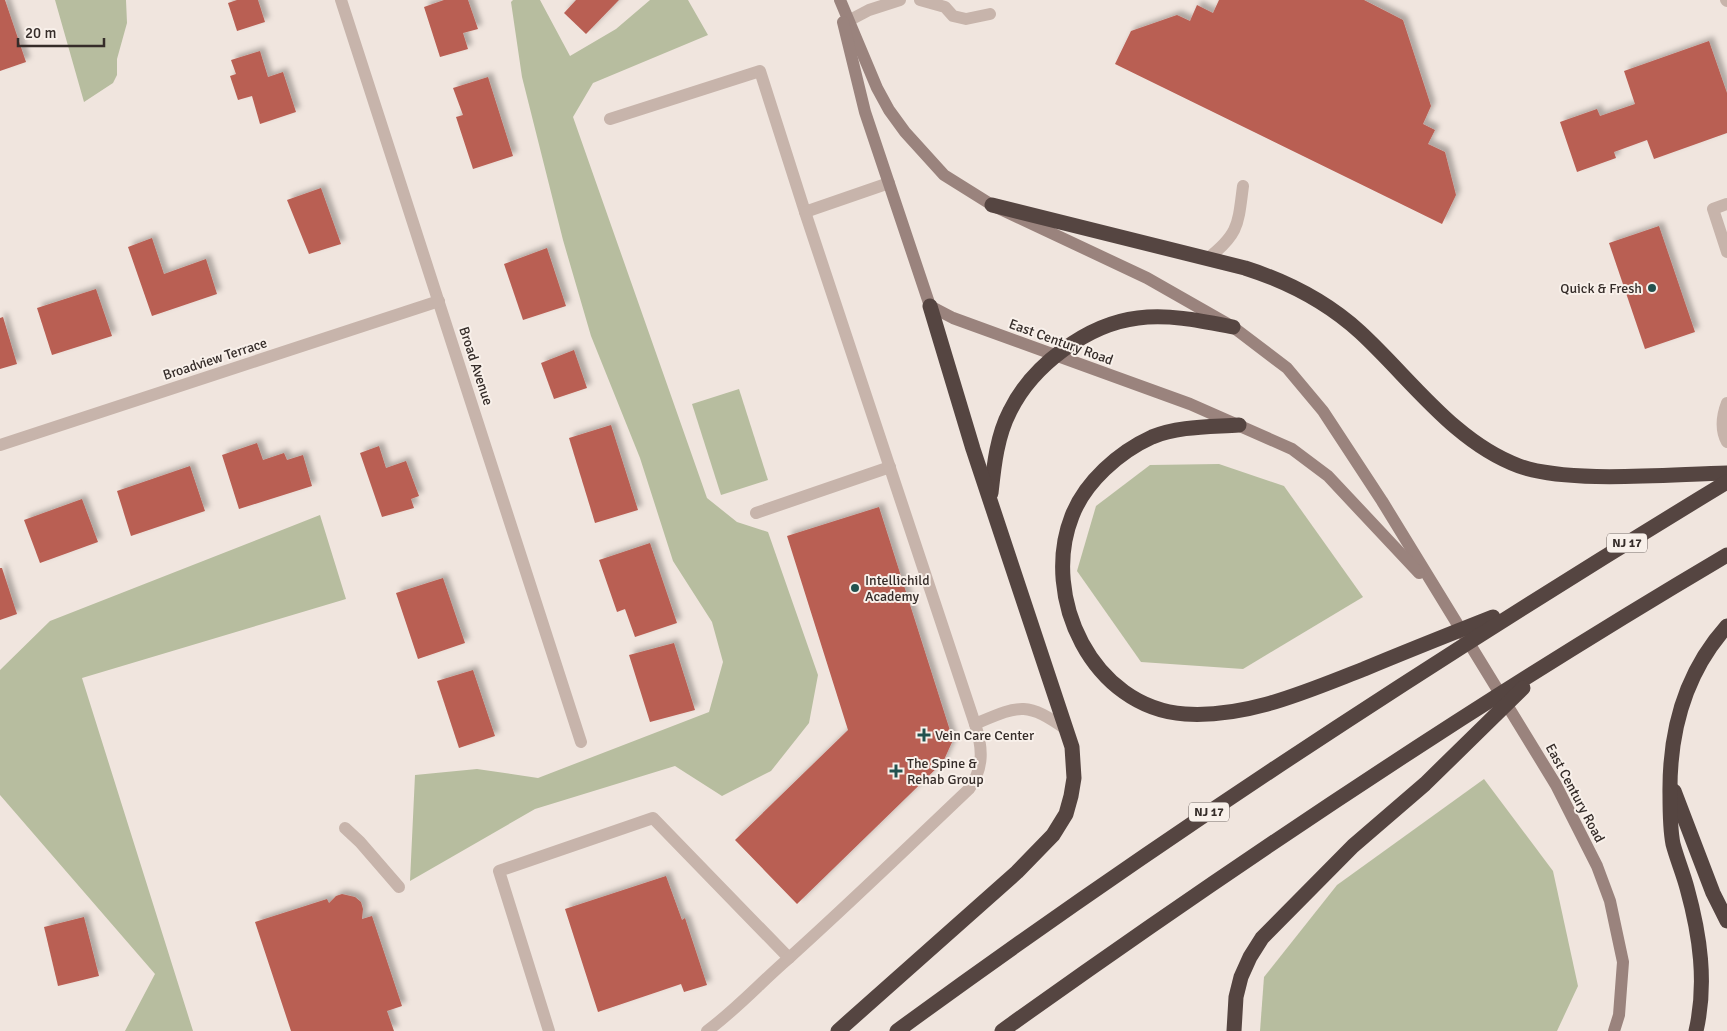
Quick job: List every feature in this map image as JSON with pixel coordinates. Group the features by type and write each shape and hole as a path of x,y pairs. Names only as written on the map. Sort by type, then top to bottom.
{"highway":[{"path":"992,205 1273,277 1302,289 1330,307 1360,332 1469,437 1494,455 1521,467 1579,475 1727,473"},
{"path":"838,1031 1017,872 1052,834 1066,814 1074,778 1072,747 1067,730 973,449 930,306"},
{"path":"990,497 996,455 1010,412 1022,391 1057,356 1095,332 1137,318 1180,318 1233,327"},
{"path":"1239,425 1176,431 1154,436 1133,448 1096,479 1082,496 1072,516 1065,537 1062,583 1066,607 1074,630 1099,670 1120,688 1140,701 1162,710 1186,714 1248,709 1281,701 1527,603"},
{"name":"NJ 17","path":"897,1031 1184,828 1331,730 1527,603 1727,482"},
{"path":"1002,1031 1282,836 1545,666 1727,555"},
{"path":"1696,1031 1702,985 1701,956 1687,886 1673,843 1670,780 1672,748 1684,695 1706,652 1727,626"},
{"path":"1234,1031 1236,997 1241,977 1250,957 1262,938 1353,846 1425,784 1545,666"},
{"path":"1670,780 1713,893 1727,921"}],"street":[{"name":"Broad Avenue","path":"341,0 580,742"},
{"name":"East Century Road","path":"839,0 850,20 877,88 905,132 944,175 992,205 1147,278 1233,327 1287,368 1323,411 1382,501 1529,741 1578,827 1610,901 1623,962 1619,1014 1614,1031"},
{"name":"East Century Road","path":"839,0 866,112 930,306 953,318 1190,404 1292,448 1328,476 1436,591"},
{"path":"850,20 869,10 900,0"},
{"path":"920,0 945,6 953,16 966,19 990,14"},
{"path":"610,119 760,71 980,740 982,760 977,777 969,790 733,1012 707,1031"},
{"path":"805,212 889,183"},
{"path":"1206,259 1226,244 1238,224 1243,186"},
{"path":"1727,204 1713,209 1727,252"},
{"name":"Broadview Terrace","path":"0,445 439,301"},
{"path":"1727,403 1723,413 1722,432 1727,442"},
{"path":"756,513 890,467"},
{"path":"976,724 1012,708 1026,709 1044,714 1067,730"},
{"path":"549,1031 499,871 653,818 789,958"},
{"path":"345,828 360,842 399,887"}],"green space":[{"path":"55,0 126,0 127,23 117,59 117,75 113,83 84,102"},
{"path":"513,0 540,0 570,56 616,29 650,0 688,0 708,35 593,83 573,117 707,498 737,522 768,532 818,675 809,723 771,771 722,796 675,766 535,809 410,881 415,775 477,769 538,778 709,712 723,662 712,622 673,561 640,458 591,336 563,240 522,77 511,2"},
{"path":"739,389 768,480 721,495 692,404"},
{"path":"1219,464 1284,486 1363,597 1243,669 1141,662 1077,571 1096,506 1150,465"},
{"path":"320,515 346,599 82,678 193,1031 125,1031 155,974 0,795 0,670 50,621"},
{"path":"1484,779 1553,871 1578,986 1557,1031 1260,1031 1264,977 1337,885"}],"building":[{"path":"0,0 5,0 26,62 0,71"},
{"path":"237,0 258,0 265,22 237,31 228,3"},
{"path":"444,0 468,0 478,29 463,33 468,49 440,57 424,7"},
{"path":"576,0 619,0 586,34 564,13"},
{"path":"1219,0 1364,0 1403,20 1431,106 1423,124 1435,130 1428,144 1445,152 1456,195 1442,224 1115,64 1131,31 1177,15 1190,21 1197,5 1213,13"},
{"path":"1709,41 1727,93 1727,133 1654,159 1647,140 1614,152 1616,158 1577,172 1560,122 1597,109 1600,116 1635,104 1624,71"},
{"path":"260,51 268,77 283,72 296,112 260,124 252,96 238,100 230,76 236,74 231,60"},
{"path":"488,77 513,156 473,169 456,117 463,115 453,88"},
{"path":"321,188 341,244 309,254 287,200"},
{"name":"Quick & Fresh","path":"1659,226 1695,332 1645,349 1609,243"},
{"path":"152,238 164,274 206,259 217,294 152,316 128,247"},
{"path":"547,248 566,306 523,320 504,264"},
{"path":"96,289 112,336 52,355 37,308"},
{"path":"3,317 17,364 0,369 0,318"},
{"path":"574,350 587,388 554,399 541,363"},
{"path":"611,425 638,510 595,523 569,438"},
{"path":"257,443 263,460 284,453 287,460 303,455 312,486 239,509 222,455"},
{"path":"379,446 386,468 406,461 419,496 411,499 414,508 382,517 360,453"},
{"path":"190,466 205,511 131,536 117,491"},
{"path":"82,499 98,542 40,563 24,520"},
{"path":"879,507 953,740 943,762 797,904 735,840 848,730 787,536"},
{"path":"650,543 677,623 635,637 625,609 617,612 599,560"},
{"path":"0,568 2,568 17,614 0,620"},
{"path":"443,578 465,643 418,659 396,593"},
{"path":"674,643 695,710 650,722 629,655"},
{"path":"473,670 495,736 459,748 437,681"},
{"path":"666,876 682,920 685,918 707,985 684,992 681,984 598,1012 565,909"},
{"path":"342,894 355,897 361,902 363,909 362,919 372,916 402,1006 387,1011 394,1031 291,1031 255,922 327,899 329,903 336,896"},
{"path":"84,917 99,976 58,986 44,927"}],"place":[{"name":"Quick & Fresh","path":"1652,288"},
{"name":"Intellichild Academy","path":"855,588"},
{"name":"Vein Care Center","path":"924,735"},
{"name":"The Spine & Rehab Group","path":"896,771"}]}
